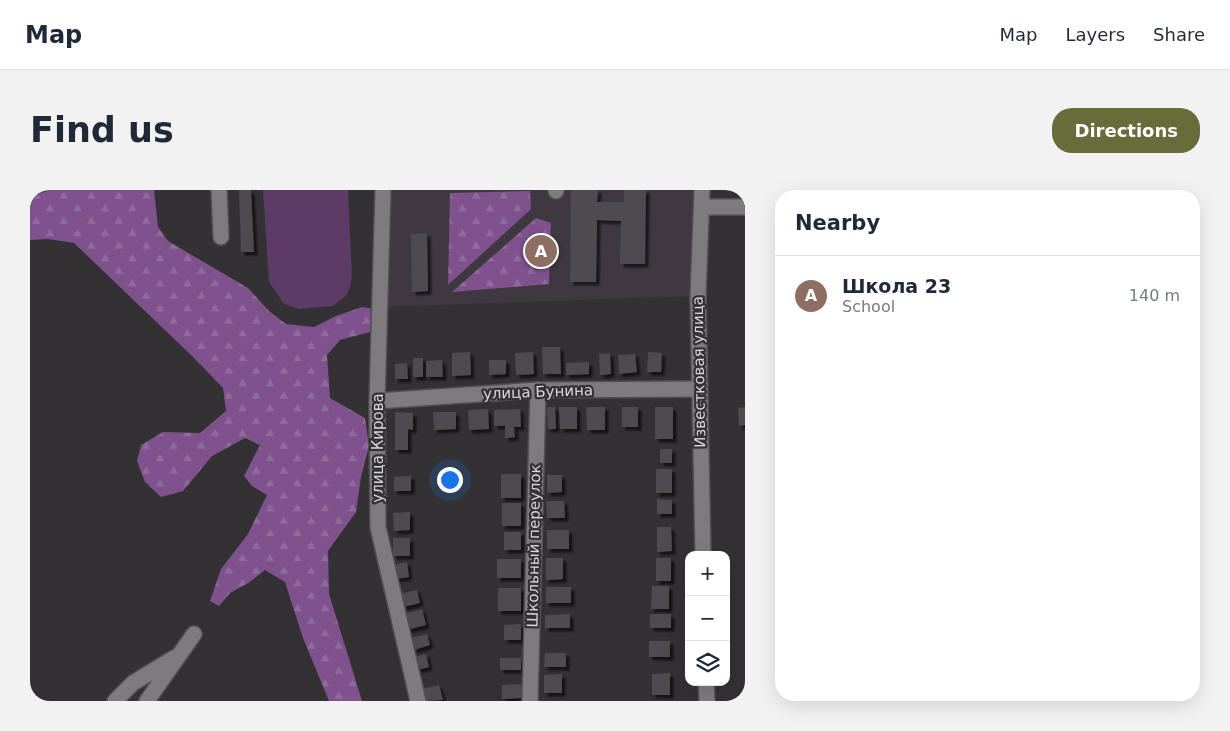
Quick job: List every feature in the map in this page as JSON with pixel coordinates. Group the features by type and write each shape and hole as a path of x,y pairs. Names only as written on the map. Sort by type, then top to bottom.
{"street":[{"path":"219,190 221,237"},
{"name":"улица Кирова","path":"383,190 378,401 378,526 418,701"},
{"name":"Известковая улица","path":"702,190 698,296 703,551"},
{"path":"702,206 745,207"},
{"name":"улица Бунина","path":"378,401 538,390 699,389"},
{"name":"Школьный переулок","path":"530,701 538,390"},
{"path":"147,701 194,634"},
{"path":"116,701 133,684 180,654"},
{"path":"706,686 707,701"}],"shaded area":[{"path":"263,190 348,190 352,275 346,296 333,306 299,309 284,304 269,282"},
{"path":"383,190 702,190 698,296 381,307"}],"green space":[{"path":"50,190 154,190 158,227 168,241 248,288 269,311 286,324 314,327 336,316 362,307 375,309 370,332 340,340 327,355 330,398 365,418 369,446 361,477 356,512 328,551 329,594 362,701 329,701 303,638 285,582 265,570 250,582 230,593 219,606 210,601 221,569 248,534 267,495 252,486 244,476 260,445 245,438 212,456 183,491 161,497 145,482 137,461 141,445 163,432 200,433 226,411 223,388 74,243 48,239 30,240 30,201 37,194"},
{"path":"530,191 531,209 448,285 450,193"},
{"path":"536,218 551,223 549,284 452,292"}],"building":[{"path":"239,190 251,190 254,252 241,252"},
{"path":"571,190 598,190 597,202 624,202 624,190 646,190 645,264 620,264 621,221 597,220 596,282 570,282"},
{"path":"427,233 428,291 412,292 411,234"},
{"path":"542,347 560,347 561,374 543,374"},
{"path":"470,352 471,375 452,376 452,353"},
{"path":"533,352 534,374 516,375 515,353"},
{"path":"648,352 662,353 661,372 647,372"},
{"path":"610,353 611,374 600,375 599,354"},
{"path":"635,354 637,372 619,374 618,355"},
{"path":"413,358 423,358 423,377 413,377"},
{"path":"442,360 443,377 426,377 426,361"},
{"path":"489,360 506,360 506,374 489,375"},
{"path":"589,362 589,374 566,375 566,363"},
{"path":"407,363 408,379 395,379 395,364"},
{"path":"547,407 555,407 556,429 548,429"},
{"path":"559,407 577,407 577,429 560,429"},
{"path":"586,407 605,407 605,430 587,430"},
{"path":"622,407 638,407 638,427 622,427"},
{"path":"655,407 673,407 673,439 655,439"},
{"path":"745,407 745,425 739,426 738,408"},
{"path":"488,409 489,429 469,430 468,410"},
{"path":"520,409 521,427 514,427 515,437 505,438 505,426 494,426 494,410"},
{"path":"395,412 413,413 413,430 408,429 408,450 395,450"},
{"path":"433,412 456,412 456,429 434,430"},
{"path":"660,449 672,449 672,463 660,463"},
{"path":"656,469 672,469 672,493 656,493"},
{"path":"501,474 521,474 521,498 501,498"},
{"path":"547,475 562,475 562,492 547,493"},
{"path":"411,476 411,491 394,491 394,477"},
{"path":"657,499 672,500 672,514 657,514"},
{"path":"546,501 564,501 565,518 547,518"},
{"path":"502,503 521,503 521,526 502,526"},
{"path":"410,512 410,530 394,531 393,513"},
{"path":"657,527 671,527 672,551 657,552"},
{"path":"547,530 569,530 569,549 547,549"},
{"path":"504,532 521,532 521,550 504,550"},
{"path":"393,538 410,538 410,556 393,556"},
{"path":"546,558 563,558 563,579 546,580"},
{"path":"656,558 671,558 671,581 656,581"},
{"path":"497,559 521,559 521,578 497,578"},
{"path":"407,562 409,577 395,579 393,565"},
{"path":"652,586 669,586 669,609 651,609"},
{"path":"546,587 571,587 571,603 546,603"},
{"path":"498,588 521,588 521,611 498,611"},
{"path":"417,590 420,603 403,607 399,594"},
{"path":"422,609 426,625 407,630 403,614"},
{"path":"570,614 570,628 545,628 545,615"},
{"path":"650,614 671,614 671,628 650,628"},
{"path":"521,624 521,640 504,640 504,625"},
{"path":"427,634 430,645 414,650 411,638"},
{"path":"649,641 670,641 670,657 649,657"},
{"path":"545,653 566,653 566,667 544,667"},
{"path":"426,654 429,667 417,670 414,657"},
{"path":"500,658 521,658 521,670 500,670"},
{"path":"670,673 670,695 652,695 652,674"},
{"path":"562,674 562,693 544,693 544,675"},
{"path":"521,684 522,698 502,699 502,685"},
{"path":"439,685 443,700 425,701 422,689"}],"place":[{"name":"Школа 23","path":"541,251"}]}
